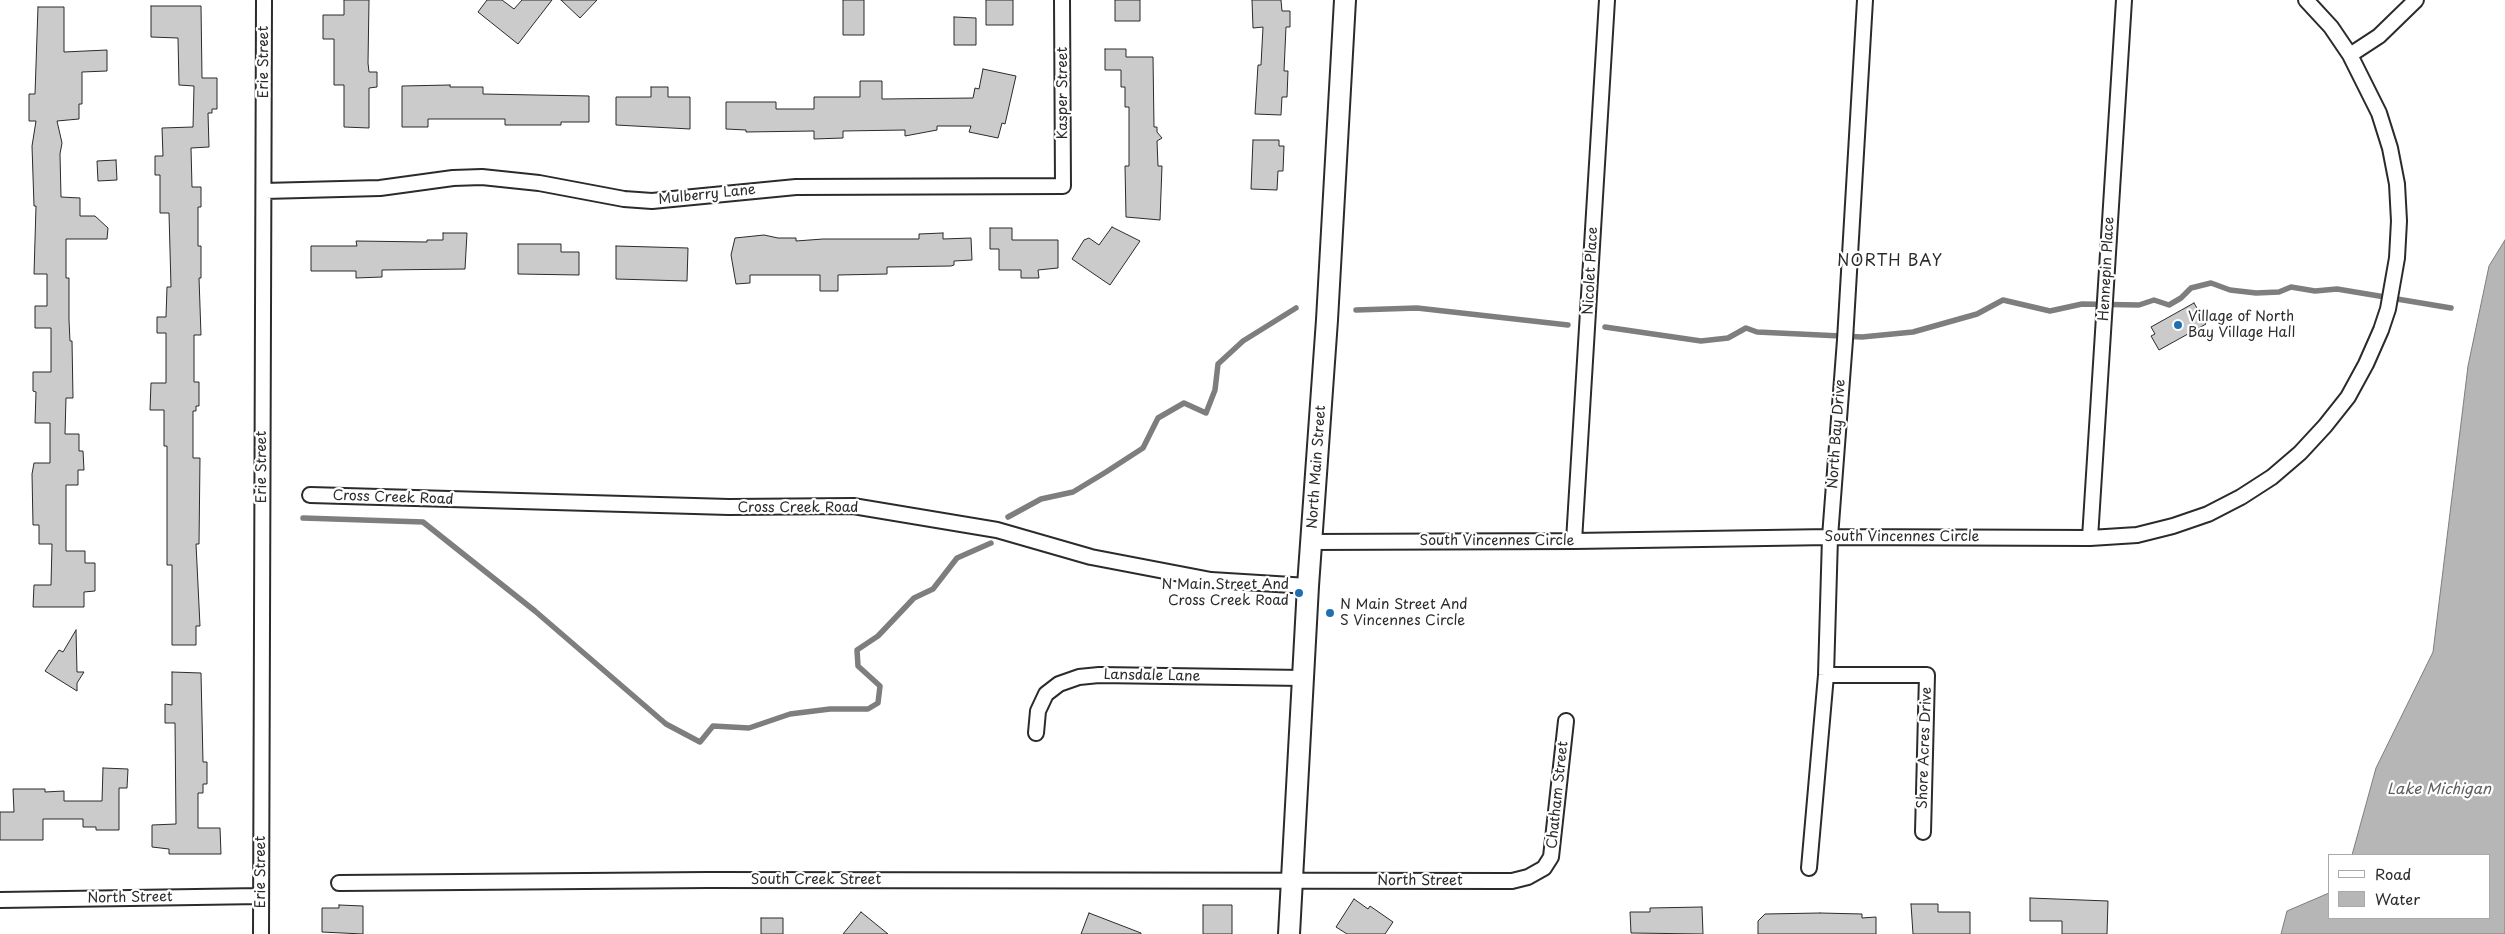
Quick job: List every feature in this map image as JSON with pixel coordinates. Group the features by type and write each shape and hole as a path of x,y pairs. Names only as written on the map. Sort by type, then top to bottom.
{"main road":[{"name":"North Main Street","path":"1290,934 1308,586 1327,320 1345,0"}],"street":[{"name":"Erie Street","path":"261,934 264,0"},
{"name":"Kasper Street","path":"1062,0 1064,186"},
{"name":"Nicolet Place","path":"1574,541 1607,0"},
{"name":"North Bay Drive","path":"1809,868 1826,675 1830,537 1846,326 1865,0"},
{"name":"Hennepin Place","path":"2090,538 2124,0"},
{"name":"South Vincennes Circle","path":"1312,542 1574,541 1830,537 2090,538 2137,535 2173,526 2208,514 2241,497 2272,477 2300,453 2326,426 2348,396 2366,364 2388,309 2394,284 2399,221 2397,184 2392,157 2379,113 2350,55 2331,27 2306,0"},
{"path":"2350,55 2379,36 2416,0"},
{"name":"Mulberry Lane","path":"264,191 380,188 453,178 482,177 539,183 624,199 652,201 796,187 1064,186"},
{"name":"Cross Creek Road","path":"310,495 729,507 853,506 997,530 1091,557 1211,580 1308,586"},
{"name":"Lansdale Lane","path":"1036,732 1038,711 1046,694 1059,684 1079,677 1099,675 1303,678"},
{"name":"Shore Acres Drive","path":"1826,675 1927,675 1923,832"},
{"name":"Chatham Street","path":"1544,868 1551,857 1566,721"},
{"name":"North Street","path":"1293,880 1512,881 1528,877 1544,868"},
{"name":"South Creek Street","path":"339,883 1293,880"},
{"name":"North Street","path":"0,900 261,896"}],"water":[{"name":"Lake Michigan","path":"2505,240 2505,934 2281,934 2287,911 2328,893 2328,919 2490,919 2490,854 2352,854 2376,768 2433,652 2468,366 2489,266"}],"building":[{"path":"344,0 369,0 368,63 369,72 377,72 377,87 369,88 369,128 344,127 344,85 334,85 334,39 323,39 323,15 344,15"},
{"path":"487,0 502,0 514,9 522,0 552,0 518,44 478,12"},
{"path":"561,0 597,0 580,18"},
{"path":"843,0 864,0 864,35 843,35"},
{"path":"986,0 1013,0 1013,25 986,25"},
{"path":"1115,0 1140,0 1140,21 1115,21"},
{"path":"1252,0 1281,0 1282,11 1290,11 1290,27 1286,27 1284,71 1288,71 1287,97 1282,97 1281,115 1255,114 1263,27 1253,28"},
{"path":"151,6 201,6 202,78 217,78 217,109 212,109 212,113 208,113 209,147 191,148 192,187 201,187 201,207 198,207 198,246 201,246 201,278 199,278 201,335 194,335 194,382 199,382 199,406 196,406 196,411 193,411 193,458 200,458 199,544 196,544 200,626 196,626 196,645 172,645 172,565 167,565 167,446 164,446 164,410 150,410 151,383 166,383 166,333 157,333 157,317 166,317 167,287 171,287 169,213 160,213 160,175 155,175 155,156 163,156 162,128 193,127 194,86 179,85 178,38 151,37"},
{"path":"38,7 64,7 64,52 107,50 107,71 82,72 82,104 79,104 79,119 57,121 62,143 60,154 61,197 80,198 80,216 95,216 108,228 107,239 66,239 66,278 69,278 73,398 66,398 65,434 79,434 79,451 83,451 84,470 78,470 78,485 66,485 66,551 85,551 85,563 95,563 95,591 84,592 84,607 33,607 34,585 51,585 52,544 39,544 39,525 33,525 32,474 34,463 50,463 50,423 35,423 36,392 33,391 33,372 51,372 51,328 35,328 35,306 47,306 47,274 34,274 36,206 34,206 32,146 36,121 29,121 29,94 35,94"},
{"path":"954,17 976,18 976,45 954,45"},
{"path":"1105,49 1126,49 1126,57 1153,57 1154,127 1157,127 1157,132 1162,138 1157,141 1158,166 1162,166 1160,220 1126,217 1125,166 1129,166 1129,107 1125,107 1125,87 1121,87 1121,70 1105,70"},
{"path":"983,69 1016,76 1005,124 1002,123 998,138 969,132 971,126 937,126 937,130 905,136 905,130 843,131 843,138 814,139 814,131 746,132 746,130 726,129 726,102 776,102 776,109 814,109 814,97 860,97 860,81 882,81 882,99 973,98 975,88 979,89"},
{"path":"450,85 450,87 483,87 483,94 589,96 589,122 561,122 561,125 505,125 505,119 428,119 428,127 402,127 402,86"},
{"path":"651,87 668,87 668,97 690,97 690,129 616,125 616,97 651,97"},
{"path":"1253,140 1279,140 1279,146 1284,146 1283,171 1278,171 1277,190 1251,189"},
{"path":"116,160 117,180 98,181 97,161"},
{"path":"1112,227 1140,241 1110,285 1072,259 1084,240 1089,238 1099,245"},
{"path":"990,228 1012,228 1012,240 1058,240 1058,268 1038,270 1039,278 1021,278 1021,270 999,270 999,249 990,249"},
{"path":"443,233 467,233 465,269 382,270 382,277 356,278 356,271 311,271 311,246 357,246 356,241 427,242 427,240 443,240"},
{"path":"943,233 943,239 971,238 972,260 954,261 954,265 951,266 887,267 887,274 838,275 838,291 820,291 820,275 750,275 750,283 736,284 731,255 735,238 764,235 778,238 796,238 796,241 823,239 919,239 919,234"},
{"path":"518,244 561,244 561,252 579,252 579,275 518,274"},
{"path":"616,246 688,248 687,281 616,279"},
{"name":"Village of North Bay Village Hall","path":"2194,303 2206,324 2159,350 2151,336 2155,334 2151,327"},
{"path":"76,630 77,672 84,672 77,683 77,691 45,671 59,650 63,652"},
{"path":"172,672 201,673 203,762 207,762 207,784 203,784 203,793 198,793 198,828 220,828 221,854 169,854 169,849 152,847 152,825 176,824 175,723 165,723 165,704 172,705"},
{"path":"103,768 128,769 127,788 119,788 119,830 96,830 96,827 83,827 83,819 43,819 43,840 0,840 0,812 14,812 13,789 45,789 45,792 64,791 64,801 102,801"},
{"path":"2030,898 2108,901 2107,934 2062,934 2062,921 2030,921"},
{"path":"1354,899 1368,909 1370,906 1393,922 1385,934 1347,934 1336,927"},
{"path":"1911,904 1938,904 1938,912 1970,912 1970,934 1913,934"},
{"path":"339,905 363,906 363,934 322,932 322,908 339,908"},
{"path":"1203,905 1232,905 1232,934 1203,934"},
{"path":"1702,907 1703,934 1631,933 1630,912 1650,912 1650,908"},
{"path":"861,912 888,934 843,934"},
{"path":"1089,913 1141,933 1141,934 1081,934"},
{"path":"1765,914 1862,914 1862,918 1876,917 1876,934 1758,934 1758,921"},
{"path":"761,918 783,918 783,934 761,934"}],"waterway":[{"path":"1605,327 1701,341 1728,338 1746,328 1757,332 1862,337 1913,332 1977,314 2003,300 2050,311 2082,304 2139,305 2154,300 2169,305 2181,298 2191,288 2211,283 2230,290 2256,293 2279,292 2291,287 2315,291 2337,289 2451,308"},
{"path":"1008,517 1041,499 1073,492 1106,472 1143,448 1158,418 1184,403 1206,413 1215,390 1218,364 1243,341 1296,308"},
{"path":"1356,310 1417,308 1568,325"},
{"path":"303,518 423,522 535,611 666,724 700,742 713,726 749,728 790,714 830,709 868,709 878,703 880,686 858,666 857,650 878,636 914,598 933,589 957,558 991,543"}],"place":[{"name":"Village of North Bay Village Hall","path":"2178,325"},
{"name":"N Main Street And Cross Creek Road","path":"1299,593"},
{"name":"N Main Street And S Vincennes Circle","path":"1330,613"}],"district":[{"name":"NORTH BAY","path":"1890,262"}]}
